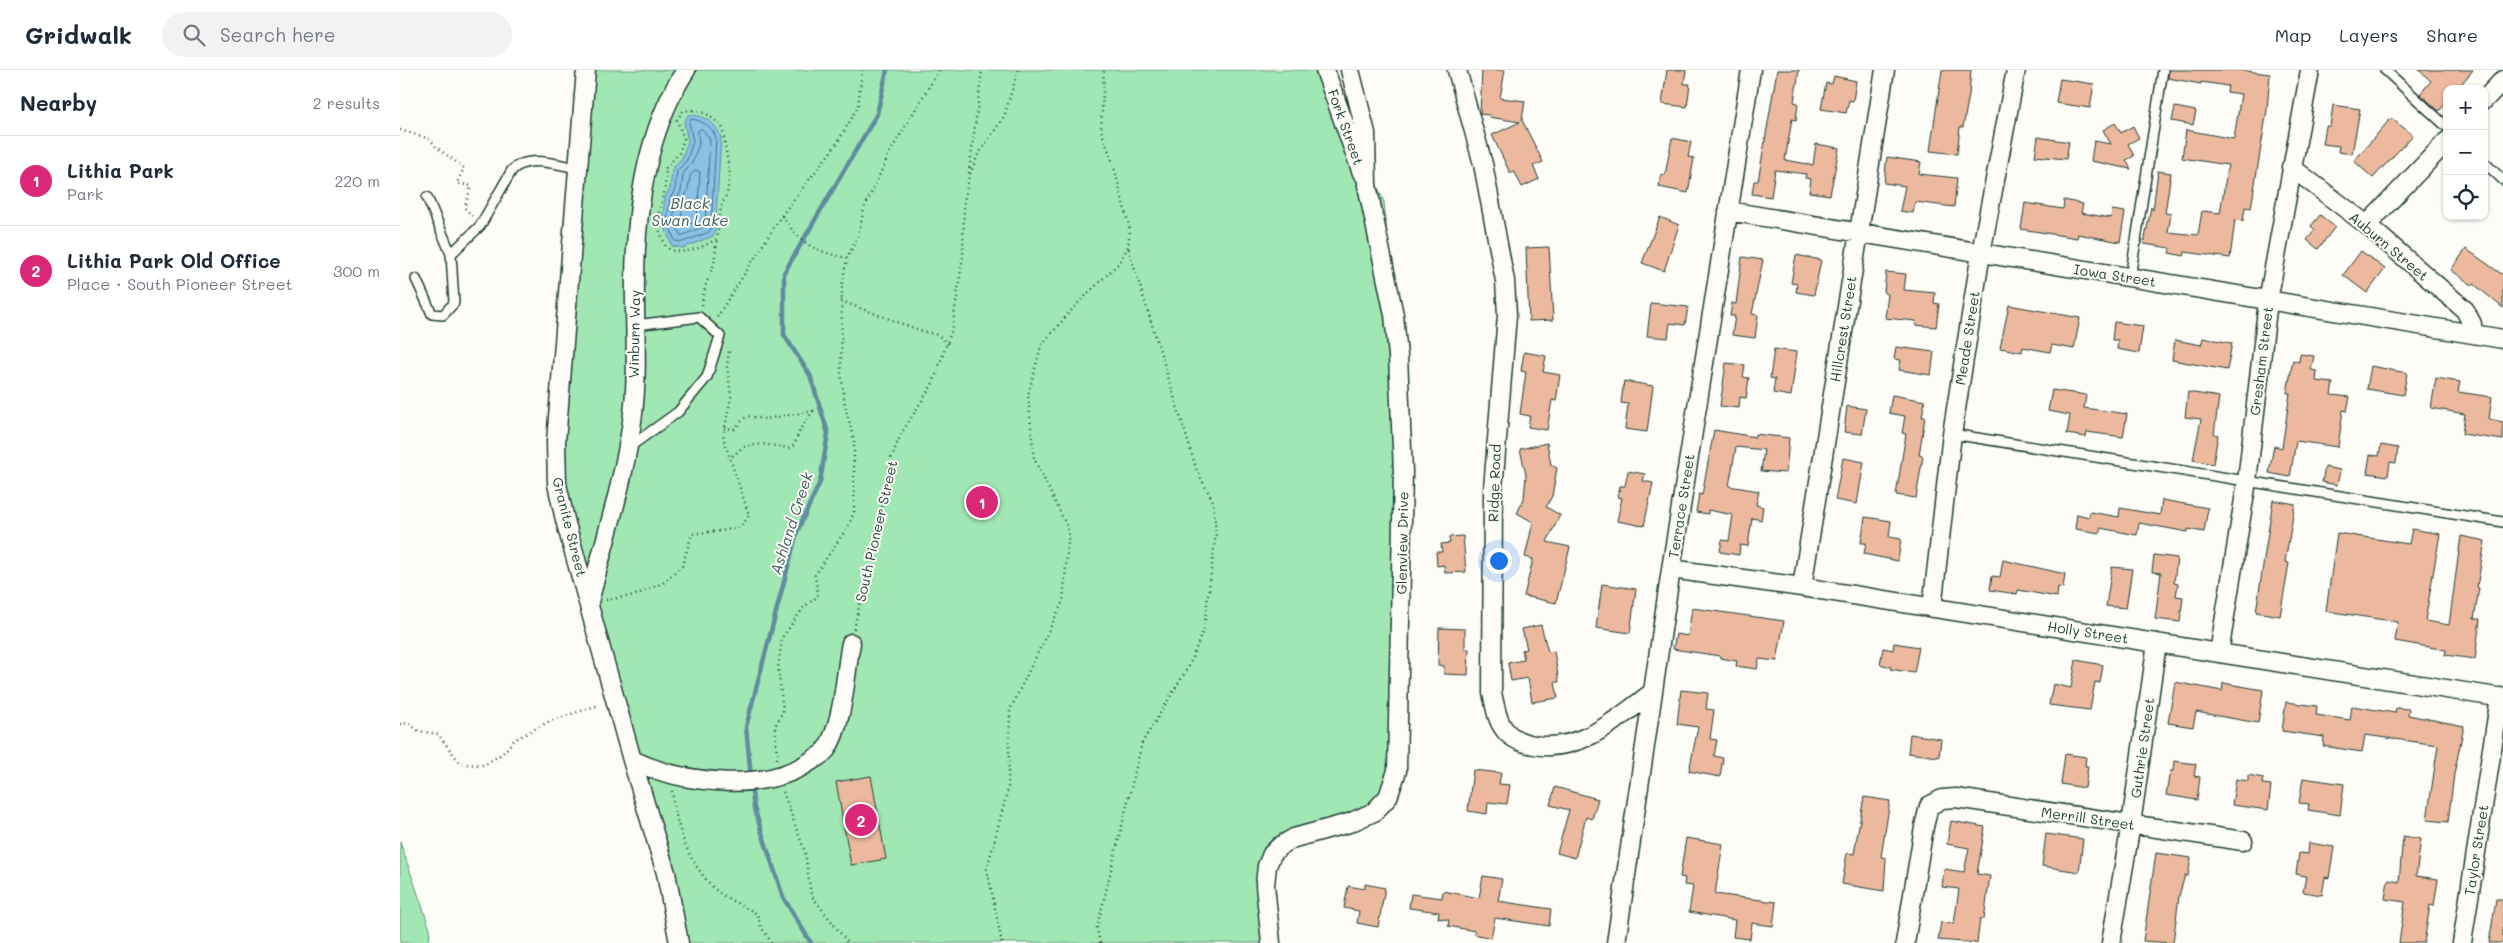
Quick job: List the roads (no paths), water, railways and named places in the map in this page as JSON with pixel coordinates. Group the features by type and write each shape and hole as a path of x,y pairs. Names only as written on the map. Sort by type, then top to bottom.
{"street":[{"name":"Granite Street","path":"586,70 556,442 557,484 596,602 615,700 666,874 679,943"},
{"name":"Winburn Way","path":"596,602 633,419 636,325 635,277 638,233 651,155 661,118 686,70"},
{"name":"Fork Street","path":"1325,70 1367,185"},
{"name":"Glenview Drive","path":"1271,943 1265,885 1267,866 1272,854 1280,846 1294,838 1350,823 1374,812 1388,797 1397,771 1403,472 1398,356 1394,315 1367,185 1366,134 1350,70"},
{"name":"Ridge Road","path":"1457,70 1483,164 1505,281 1507,315 1498,404 1492,516 1492,692 1498,718 1503,729 1514,739 1546,747 1563,745 1579,741 1609,725 1653,692"},
{"name":"Terrace Street","path":"1616,943 1672,569 1751,70"},
{"name":"Hillcrest Street","path":"1802,588 1884,70"},
{"name":"Meade Street","path":"1932,608 1952,434 1981,253 2016,70"},
{"name":"Gresham Street","path":"2219,653 2247,481 2268,301 2310,70"},
{"path":"2488,96 2503,80"},
{"path":"2366,225 2443,145"},
{"name":"Auburn Street","path":"2291,167 2366,225 2465,310 2472,324 2473,334"},
{"name":"Iowa Street","path":"1728,211 2503,339"},
{"name":"Holly Street","path":"1672,569 2157,642 2501,698"},
{"name":"Guthrie Street","path":"2111,943 2131,824 2157,642"},
{"path":"632,760 667,772 740,782 778,776 802,768 826,751 837,722 851,643"},
{"name":"Taylor Street","path":"2462,943 2501,698"},
{"name":"Merrill Street","path":"1905,943 1929,806 1942,799 1956,798 2243,841"}],"lane":[{"path":"2130,278 2163,70"},
{"path":"2385,70 2443,123"},
{"path":"451,254 475,232 512,170 519,164 530,161 579,168"},
{"path":"2488,166 2503,180"},
{"path":"416,279 432,314 443,315 454,303 451,254 427,197"},
{"path":"628,448 678,412 707,377 720,336 700,317 636,325"},
{"path":"1952,434 2503,522"}],"water":[{"name":"Black Swan Lake","path":"688,115 699,116 709,120 721,138 715,232 713,236 683,248 672,246 662,219 665,197 670,189 672,169 682,158 688,141 684,123"}],"waterway":[{"name":"Ashland Creek","path":"751,777 746,727 797,532 820,482 828,433 810,375 784,335 784,273 877,114 887,70"},
{"name":"Ashland Creek","path":"751,785 754,808 783,897 811,943"}],"place":[{"name":"Lithia Park","path":"982,502"},
{"name":"Lithia Park Old Office","path":"861,820"}]}
